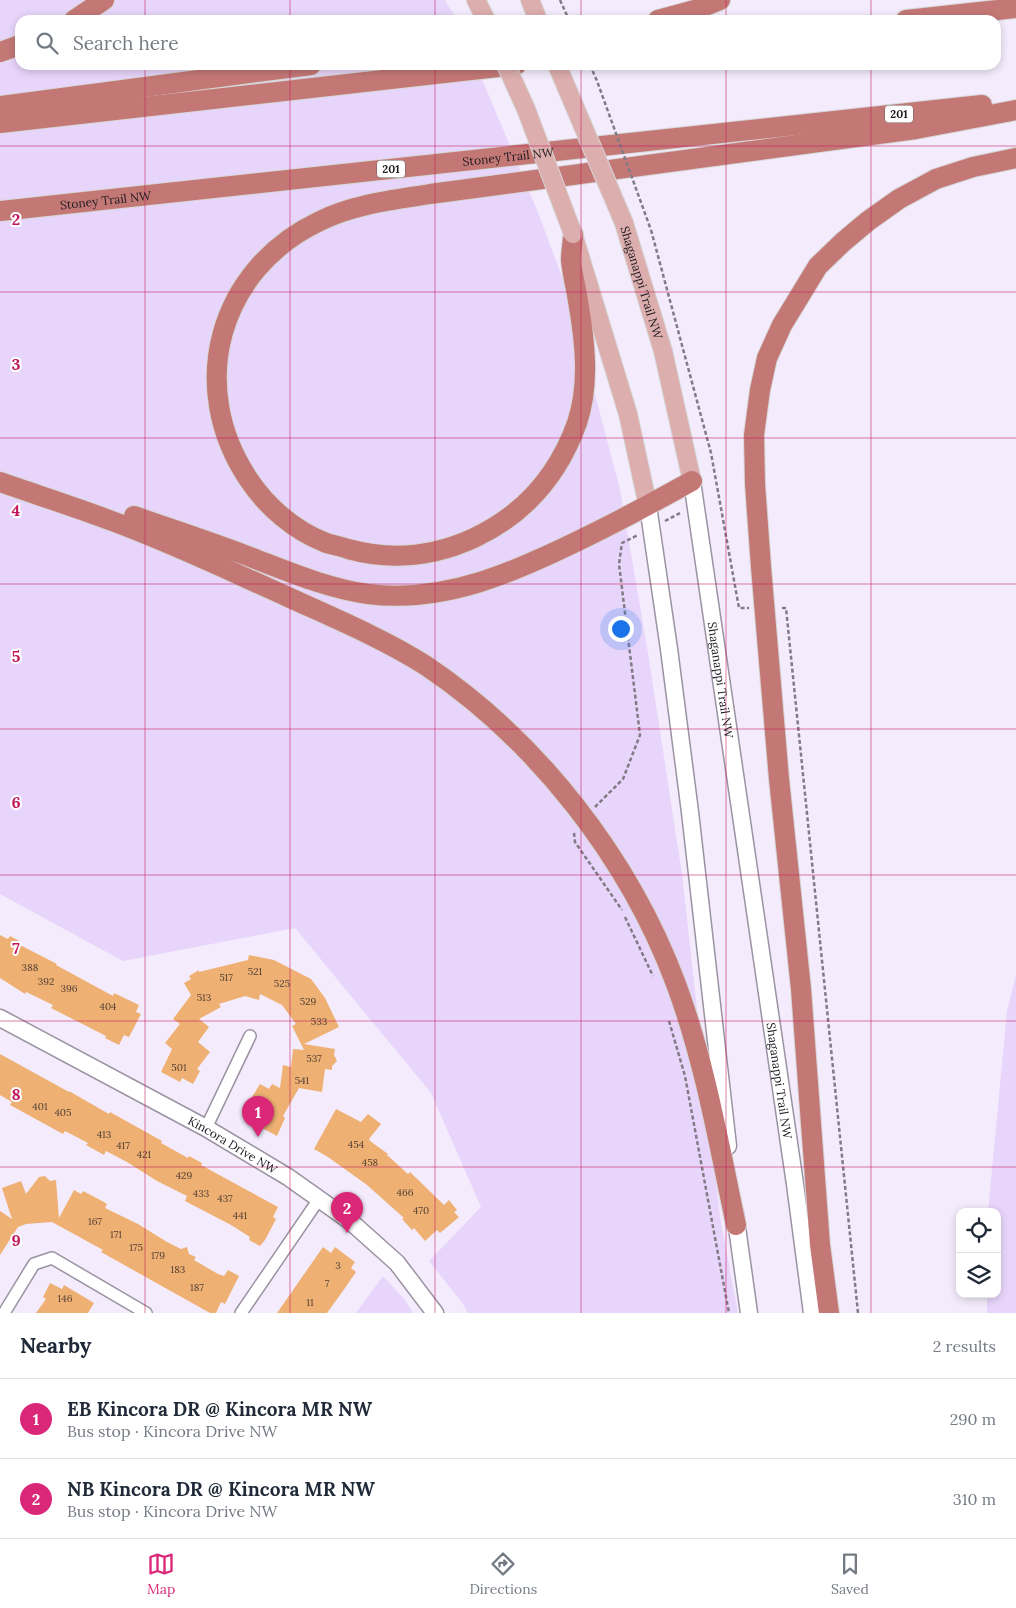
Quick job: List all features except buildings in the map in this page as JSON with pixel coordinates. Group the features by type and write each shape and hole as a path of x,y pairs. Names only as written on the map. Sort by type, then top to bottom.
{"highway":[{"path":"83,15 104,0"},
{"path":"674,15 720,0"},
{"path":"952,15 1016,8"},
{"path":"0,52 15,47"},
{"path":"0,106 273,70"},
{"path":"0,123 472,70"},
{"name":"Stoney Trail NW","path":"0,211 1016,101"},
{"path":"573,234 571,260 585,345 582,400 577,422 560,462 534,498 516,513 490,531 442,551 414,556 382,555 323,542 298,528 274,511 256,491 238,464 226,436 219,412 216,393 219,344 229,312 247,281 270,254 294,235 321,220 350,210 403,198 916,130 1016,110"},
{"path":"829,1313 820,1245 801,989 779,779 761,567 755,484 754,435 760,390 767,358 782,325 818,266 843,242 899,199 936,179 973,167 1016,158"},
{"path":"0,478 102,505 312,580 344,589 390,596 438,593 463,588 494,578 551,554 648,506 692,481"},
{"path":"0,482 112,521 183,549 382,640 424,666 462,693 503,728 549,775 583,818 628,884 649,922 676,982 694,1038 736,1225"}],"main road":[{"path":"476,0 484,15"},
{"path":"530,0 536,15"},
{"path":"508,70 526,110 573,234 628,414 648,506 690,812 736,1225 749,1313"},
{"name":"Shaganappi Trail NW","path":"559,70 624,224 663,351 692,481 795,1184 812,1313"},
{"name":"Kincora Drive NW","path":"0,1018 206,1128 288,1177 350,1221 397,1263 435,1313"}],"street":[{"path":"206,1128 250,1036"},
{"path":"240,1313 319,1199"},
{"path":"4,1313 34,1264 52,1258 146,1313"}],"path":[{"path":"560,0 567,15"},
{"path":"592,70 651,230"},
{"path":"654,980 622,910 575,842 572,824 583,818 623,779 640,735 620,564 622,544 718,494"},
{"path":"668,1015 685,1076 729,1313"}],"shaded area":[{"path":"0,0 445,0 454,15 15,15 15,70 478,70 537,210 568,293 620,489 649,659 682,874 720,1217 738,1313 468,1313 429,1261 481,1207 431,1093 295,928 123,961 0,894"},
{"path":"1016,975 1016,1313 987,1313 987,1298 1001,1298 1001,1208 988,1208 1007,1011"},
{"path":"383,1276 406,1301 413,1313 356,1313"}],"place":[{"name":"EB Kincora DR @ Kincora MR NW","path":"258,1137"},
{"name":"NB Kincora DR @ Kincora MR NW","path":"347,1233"}]}
